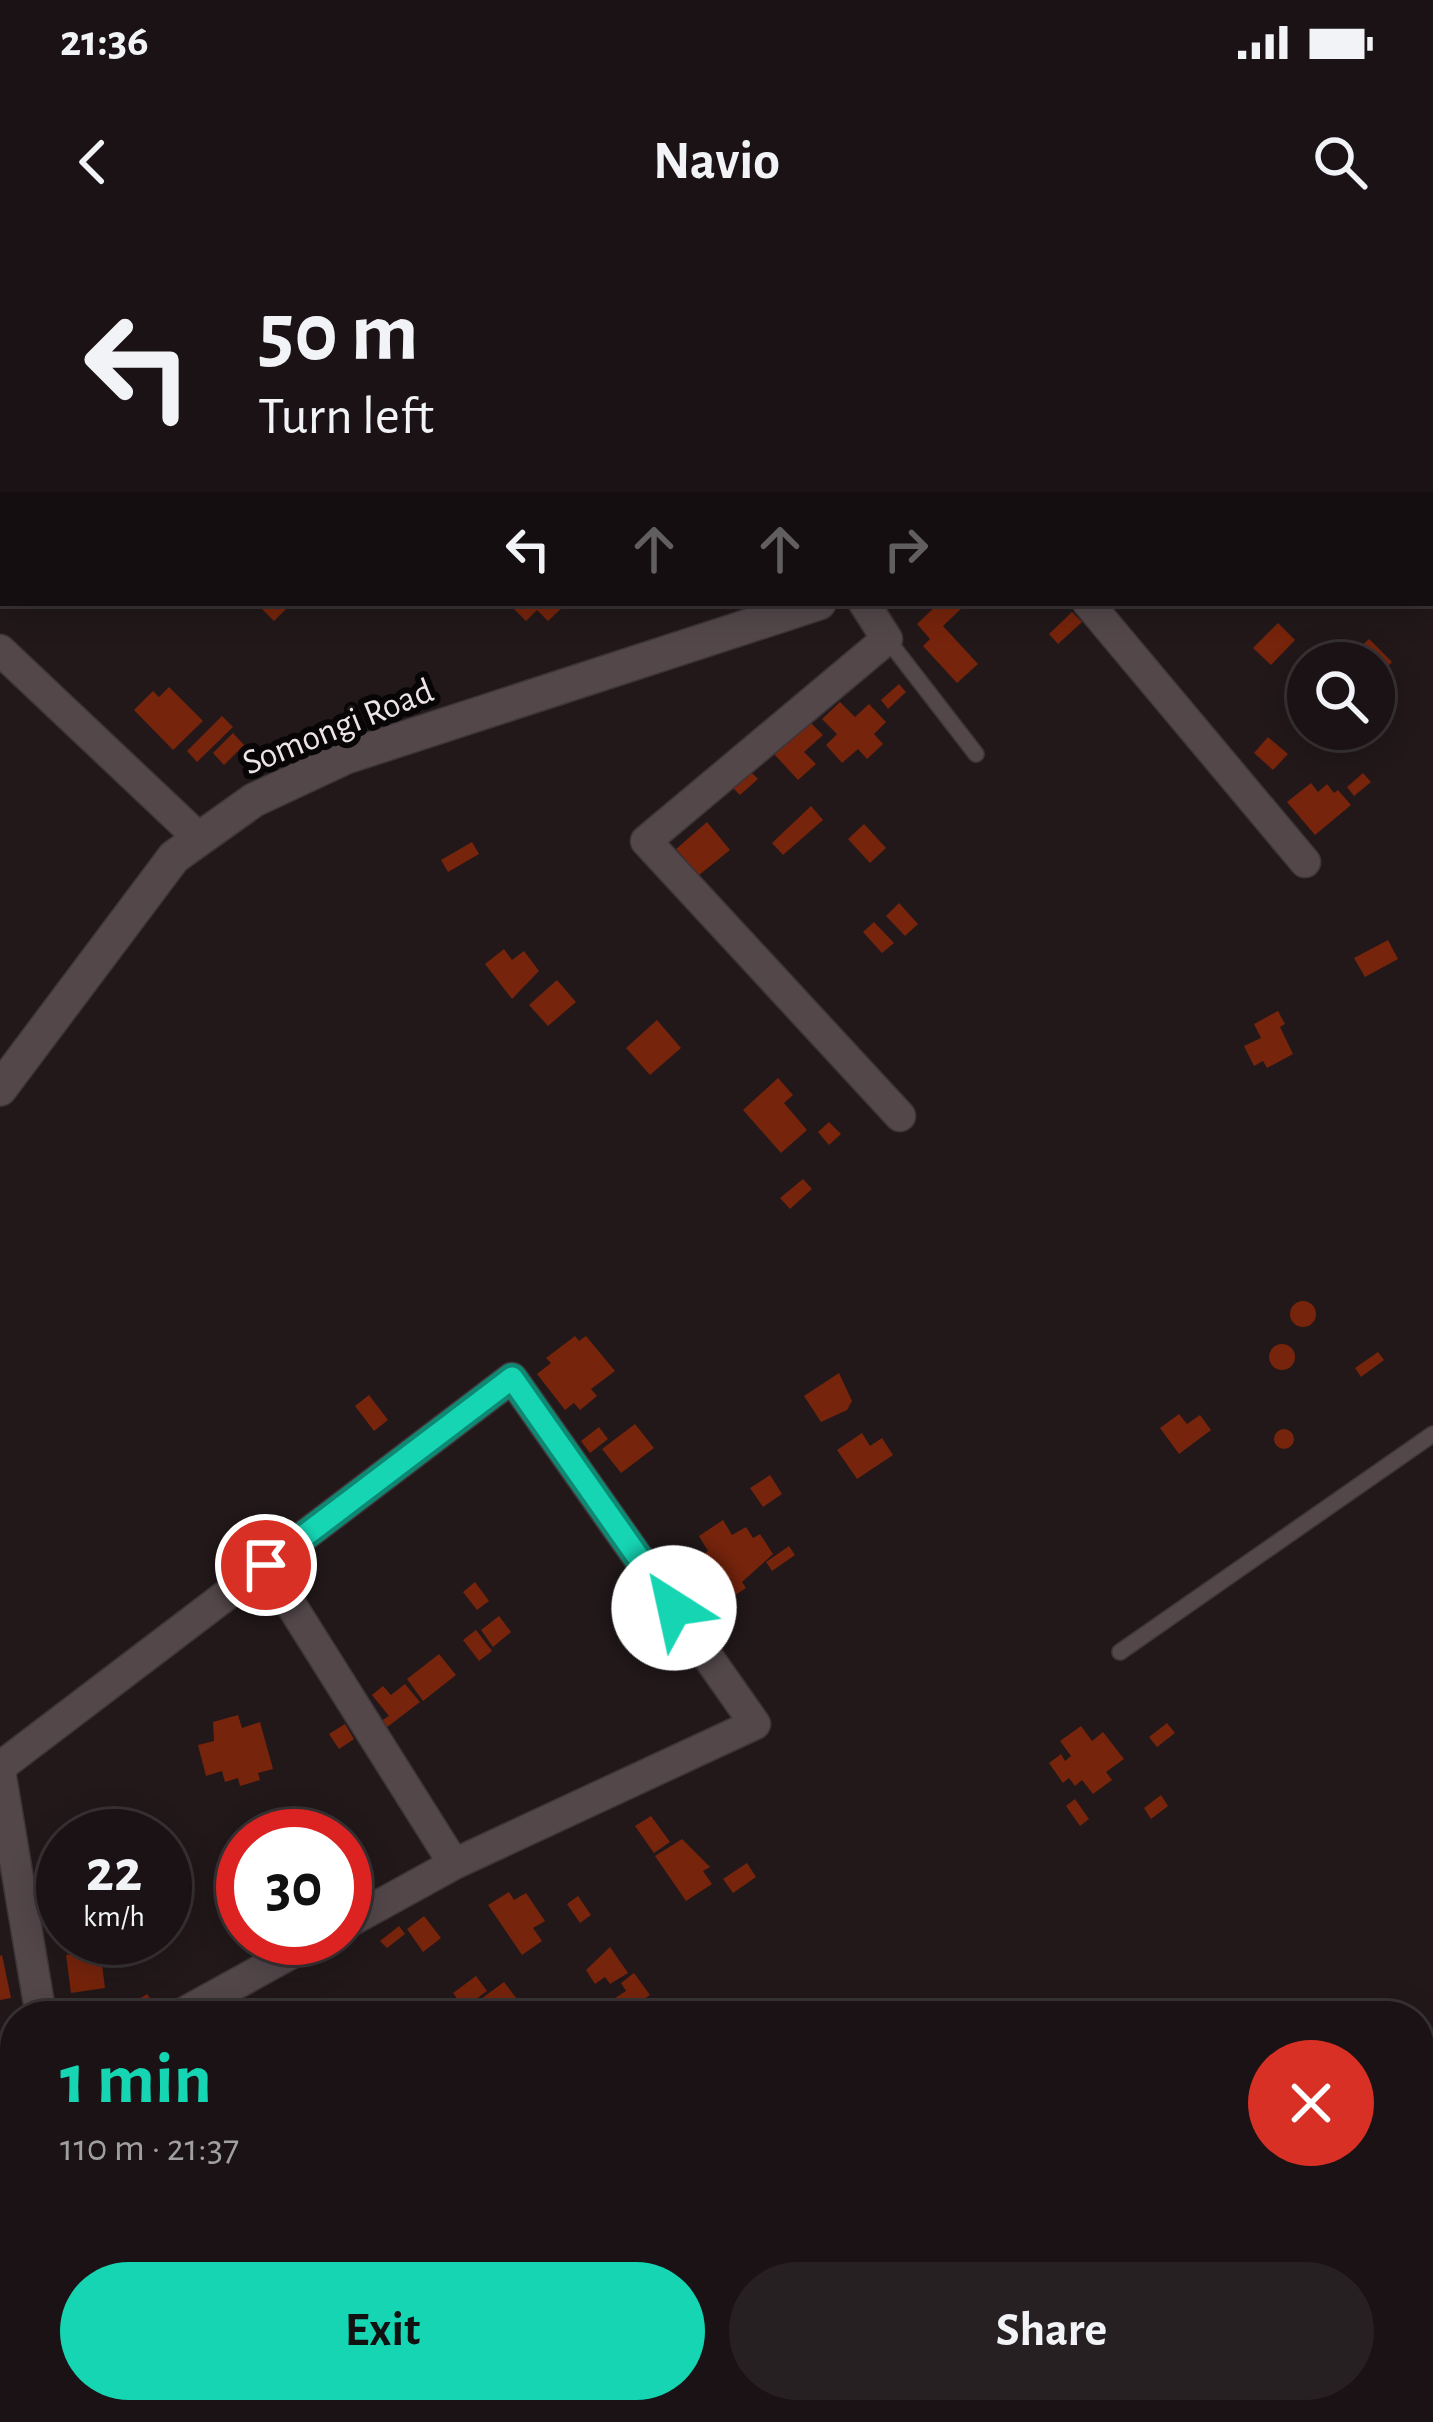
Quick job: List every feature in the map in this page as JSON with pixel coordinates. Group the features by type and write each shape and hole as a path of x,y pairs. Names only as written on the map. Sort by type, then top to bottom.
{"street":[{"name":"Somongi Road","path":"0,1089 175,857 254,800 346,757 810,606"},
{"path":"866,606 887,639 646,841 900,1116"},
{"path":"1091,606 1305,862"},
{"path":"0,650 200,839"},
{"path":"39,2001 0,1769 512,1378 755,1724 454,1864 372,1909"},
{"path":"266,1565 454,1864"},
{"path":"205,2001 270,1965"}],"lane":[{"path":"887,639 976,754"},
{"path":"1120,1652 1433,1434"}],"building":[{"path":"259,606 289,606 274,621"},
{"path":"511,606 564,606 548,621 537,610 526,621"},
{"path":"936,606 962,608 943,626 978,664 957,683 923,646 930,639 917,624"},
{"path":"1072,612 1082,622 1058,644 1049,634"},
{"path":"1278,623 1295,640 1287,642 1287,648 1271,665 1253,648"},
{"path":"899,684 906,692 888,709 881,700"},
{"path":"169,687 203,721 173,750 134,710 153,691 159,697"},
{"path":"840,702 855,717 869,704 886,722 874,734 883,744 867,759 858,749 842,763 826,745 837,734 822,719"},
{"path":"222,716 233,727 197,762 187,751"},
{"path":"809,721 823,735 804,752 816,764 798,780 774,754"},
{"path":"233,733 244,745 224,765 213,753"},
{"path":"1268,737 1288,754 1273,770 1254,753"},
{"path":"749,770 758,779 740,795 731,786"},
{"path":"1363,773 1371,782 1354,796 1347,787"},
{"path":"1311,783 1318,792 1327,784 1334,793 1338,790 1351,805 1315,835 1287,802"},
{"path":"811,806 823,820 783,855 772,843"},
{"path":"707,822 730,850 699,875 676,849"},
{"path":"864,824 886,848 870,863 848,839"},
{"path":"472,842 479,854 448,872 441,860"},
{"path":"899,903 918,924 905,936 886,916"},
{"path":"874,922 894,943 882,953 863,932"},
{"path":"1388,940 1398,959 1365,977 1354,958"},
{"path":"504,949 512,960 524,951 539,971 512,999 485,964"},
{"path":"557,980 576,1002 548,1026 529,1005"},
{"path":"1278,1011 1293,1054 1267,1068 1263,1061 1254,1066 1244,1046 1261,1038 1254,1024"},
{"path":"657,1020 681,1048 650,1075 626,1048"},
{"path":"778,1078 793,1095 784,1103 807,1130 781,1153 743,1110"},
{"path":"829,1122 841,1134 829,1145 818,1132"},
{"path":"803,1179 812,1189 790,1209 780,1198"},
{"path":"1303,1301 1313,1304 1313,1324 1303,1327 1293,1324 1290,1314 1293,1304"},
{"path":"575,1336 579,1341 586,1336 615,1371 591,1389 597,1396 580,1410 574,1403 565,1410 537,1374 551,1363 546,1358"},
{"path":"1282,1344 1295,1357 1282,1370 1269,1357"},
{"path":"1378,1352 1384,1360 1361,1377 1355,1368"},
{"path":"839,1373 852,1401 847,1410 821,1422 804,1396"},
{"path":"369,1395 388,1420 374,1431 355,1406"},
{"path":"1179,1414 1187,1424 1200,1415 1211,1430 1179,1454 1160,1428"},
{"path":"635,1424 654,1448 621,1473 602,1449"},
{"path":"599,1427 608,1439 590,1453 581,1441"},
{"path":"1284,1429 1294,1439 1284,1449 1274,1439"},
{"path":"862,1433 870,1446 882,1438 893,1455 857,1479 837,1450"},
{"path":"770,1475 782,1494 763,1507 750,1488"},
{"path":"723,1520 732,1535 746,1527 753,1538 760,1534 773,1554 742,1582 746,1588 720,1605 715,1598 723,1593 716,1581 709,1586 693,1562 708,1551 699,1536"},
{"path":"789,1546 795,1555 772,1571 766,1562"},
{"path":"475,1582 489,1601 477,1610 463,1592"},
{"path":"499,1616 511,1632 493,1647 481,1630"},
{"path":"476,1630 492,1651 479,1661 463,1640"},
{"path":"439,1654 456,1675 423,1701 407,1679"},
{"path":"405,1684 420,1702 386,1728 381,1721 389,1716 372,1695 383,1686 391,1695"},
{"path":"238,1715 242,1728 260,1722 273,1769 258,1773 260,1780 240,1786 238,1778 225,1782 222,1771 206,1776 198,1745 214,1741 213,1722"},
{"path":"1167,1723 1175,1733 1157,1747 1149,1737"},
{"path":"345,1724 354,1739 339,1749 329,1734"},
{"path":"1081,1726 1092,1741 1103,1732 1124,1759 1106,1772 1112,1780 1093,1794 1082,1780 1075,1786 1069,1778 1063,1783 1049,1763 1061,1754 1065,1761 1071,1756 1060,1741"},
{"path":"1161,1795 1168,1806 1151,1819 1144,1808"},
{"path":"1075,1799 1089,1819 1080,1826 1066,1806"},
{"path":"651,1816 670,1842 654,1853 635,1826"},
{"path":"682,1839 710,1867 703,1871 712,1884 686,1901 655,1856"},
{"path":"747,1863 756,1877 733,1893 723,1879"},
{"path":"509,1892 514,1900 526,1893 545,1921 533,1928 542,1941 522,1955 488,1905"},
{"path":"578,1896 591,1915 580,1923 567,1904"},
{"path":"424,1916 441,1938 423,1952 407,1929"},
{"path":"399,1926 405,1934 387,1948 380,1941"},
{"path":"610,1947 628,1973 610,1984 605,1977 595,1984 586,1970"},
{"path":"0,1956 11,1998 0,2000"},
{"path":"67,1965 102,1965 105,1988 71,1993"},
{"path":"634,1973 650,1995 641,2001 617,2001 626,1991 621,1983"},
{"path":"476,1976 487,1991 473,2001 459,2001 453,1993"},
{"path":"504,1982 519,2001 478,2001"}],"route":[{"path":"266,1565 512,1378 674,1608"}]}
